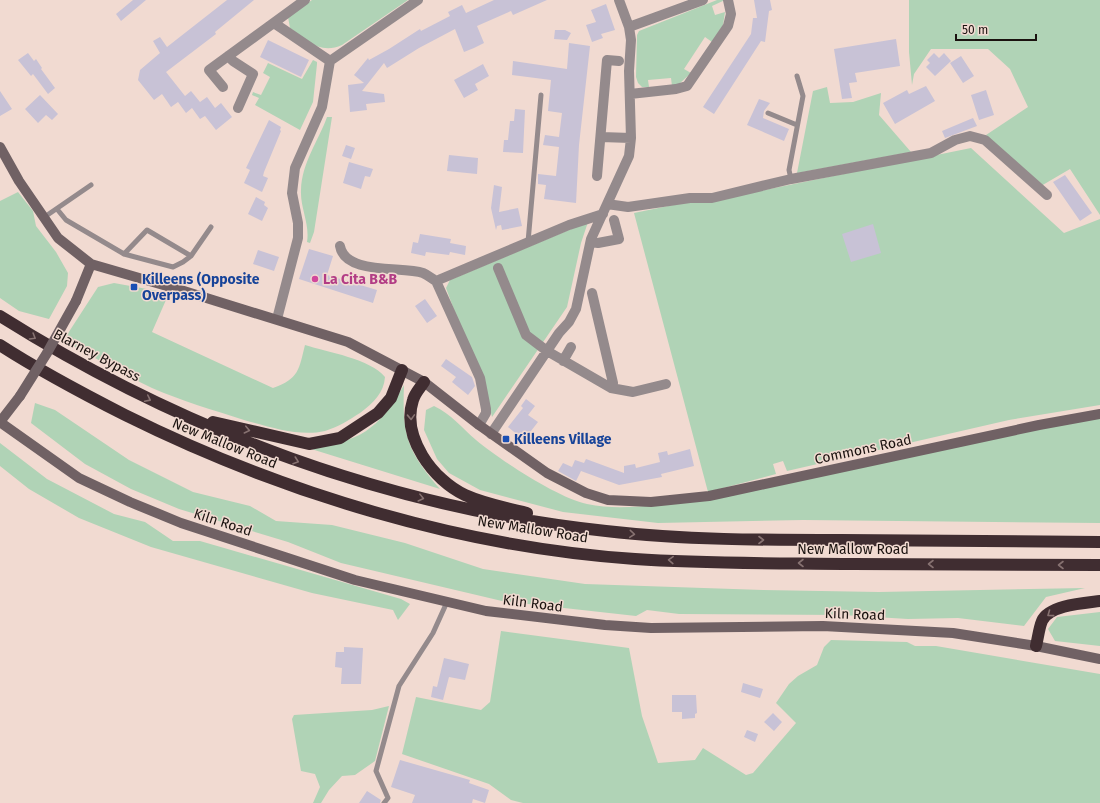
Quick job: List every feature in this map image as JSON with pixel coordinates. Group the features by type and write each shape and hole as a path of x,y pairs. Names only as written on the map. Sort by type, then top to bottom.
{"highway":[{"name":"Blarney Bypass","path":"0,316 76,362 182,416"},
{"name":"New Mallow Road","path":"0,345 78,392 188,445 278,481 341,502 403,520 482,537 559,550 634,559 779,563 1100,566"},
{"path":"182,416 308,444 340,438 378,413 391,398 402,370"},
{"path":"424,382 413,400 411,423 422,452 436,474 449,485 464,494 496,506 604,531"},
{"name":"New Mallow Road","path":"182,416 316,468 407,495 510,518 604,531 733,539 1100,542"},
{"path":"1036,646 1042,620 1051,612 1072,605 1100,601"}],"street":[{"path":"223,86 209,70 305,0"},
{"path":"277,319 298,238 298,223 292,193 295,168 322,106 330,61 418,0"},
{"path":"491,434 547,351 569,322 576,309 591,242 629,156 631,138 631,40 629,27 619,0"},
{"path":"629,27 703,0"},
{"path":"630,94 676,89 687,86 728,26 730,14 728,0"},
{"path":"274,24 330,61"},
{"path":"228,56 253,74 238,108"},
{"path":"597,176 607,60 619,61"},
{"path":"601,136 631,138"},
{"path":"607,204 628,207 690,198 712,198 791,179 931,153 955,140 970,136 985,140 1047,195"},
{"path":"0,147 58,238 91,264 76,301 47,353 20,396 0,422"},
{"path":"436,281 569,225 603,214"},
{"path":"591,242 598,243 619,239 614,220"},
{"path":"340,246 343,255 355,263 384,269 423,273 436,281 480,378 486,413 479,425"},
{"name":"Commons Road","path":"91,264 277,319 348,342 424,382 491,434 547,473 569,486 597,498 630,503 709,496 1039,425 1100,414"},
{"path":"498,268 526,335 547,351 610,388 633,392 666,384"},
{"path":"592,294 613,383 610,388"},
{"path":"563,361 571,347"},
{"name":"Kiln Road","path":"0,422 79,478 130,502 181,523 355,580 486,611 605,625 651,628 823,626 953,633 1036,646 1100,659"}],"lane":[{"path":"791,179 789,170 803,96 796,76"},
{"path":"528,243 541,95"},
{"path":"768,113 797,126"},
{"path":"44,218 91,186"},
{"path":"57,209 66,220 124,254 173,266 183,262 191,256 211,227"},
{"path":"124,254 147,230 191,256"},
{"path":"384,803 388,798 376,771 399,686 432,633 447,602"}],"green space":[{"path":"312,0 408,0 342,45 334,48 327,48 314,45 290,28 288,17"},
{"path":"717,0 725,0 712,6 715,15 725,12 723,25 712,42 705,37 684,69 691,73 679,84 672,86 671,78 648,80 649,87 642,87 638,83 636,77 637,35 639,31"},
{"path":"909,0 1100,0 1100,215 1070,169 1041,186 986,135 1028,107 1010,69 988,49 931,49 914,74 912,85 909,52"},
{"path":"313,60 317,62 317,64 313,102 300,130 255,105 259,98 252,95 253,92 261,95 270,77 263,73 268,63 302,79"},
{"path":"827,87 830,103 853,102 881,93 879,115 911,152 797,173 813,91"},
{"path":"327,117 332,117 314,232 310,243 307,242 308,235 301,197 302,180 307,161"},
{"path":"971,148 1064,233 1100,219 1100,405 1009,420 787,471 783,461 773,464 776,474 708,492 634,213 754,192"},
{"path":"18,192 33,211 36,226 56,252 68,273 67,286 49,319 19,311 0,298 0,201"},
{"path":"588,222 581,243 567,307 492,417 446,288 450,280"},
{"path":"114,283 169,293 152,332 273,388 282,385 293,377 299,367 305,345 370,365 385,377 384,383 377,397 360,413 348,421 325,431 315,433 295,432 274,428 244,420 163,393 63,341 98,287"},
{"path":"404,385 404,417 409,442 420,464 440,489 308,448 341,442 366,431 385,413"},
{"path":"35,403 55,410 129,460 193,492 250,506 276,521 332,525 405,543 483,569 585,584 763,590 879,592 1085,588 1046,597 1024,626 958,618 908,619 842,615 679,614 647,610 636,616 502,601 341,563 288,542 179,509 131,489 85,464 31,423"},
{"path":"434,406 451,417 476,440 499,458 545,486 587,504 614,507 657,505 1100,414 1100,523 803,520 658,523 563,512 480,490 449,473 437,459 424,430 426,410"},
{"path":"0,443 47,479 114,514 145,522 173,541 200,541 401,599 410,604 398,620 393,610 312,593 151,547 79,518 29,489 0,466"},
{"path":"1100,612 1100,646 1055,641 1048,629 1057,617"},
{"path":"501,631 629,648 642,716 658,763 695,760 703,748 746,775 753,773 796,723 776,703 789,684 798,676 817,665 824,647 831,640 907,642 915,646 936,646 1100,674 1100,803 523,803 511,800 489,784 402,754 416,697 481,710 490,702"},
{"path":"389,706 375,761 355,775 342,776 329,790 321,803 313,803 320,787 315,774 301,771 292,719 294,715 372,710"}],"building":[{"path":"133,0 146,0 121,21 116,14"},
{"path":"227,0 254,0 215,32 216,34 166,72 185,96 191,91 200,102 207,97 215,108 221,103 232,117 216,130 205,116 200,119 192,108 186,113 178,102 171,107 162,94 154,100 138,80 140,70 160,53 153,41 160,37 167,47"},
{"path":"494,0 547,0 513,15 511,11 477,26 484,43 464,52 455,29 419,48 387,68 384,63 362,91 384,94 385,102 366,104 367,110 350,112 348,85 364,83 354,75 368,58 369,60 420,29 421,31 450,16 448,12 462,5 466,13"},
{"path":"754,0 770,0 772,10 769,11 765,42 761,41 714,114 703,107 751,34 753,18 757,18"},
{"path":"606,4 615,30 601,34 603,38 592,42 586,25 596,22 591,10"},
{"path":"555,30 565,30 571,33 567,40 554,39"},
{"path":"896,39 900,66 855,73 857,82 849,83 852,98 842,99 834,49"},
{"path":"268,40 309,60 301,77 260,57"},
{"path":"569,43 590,46 579,145 576,203 544,199 546,185 538,184 538,174 556,176 559,147 543,145 545,135 559,137 562,113 548,111 551,80 512,75 513,61 567,69"},
{"path":"28,53 34,61 36,59 42,68 41,69 55,88 48,94 33,74 31,76 18,60"},
{"path":"934,53 939,58 944,53 951,61 935,76 926,67 930,63 927,60"},
{"path":"961,56 974,76 963,83 950,63"},
{"path":"483,64 489,76 475,84 478,90 464,98 454,80"},
{"path":"926,86 935,101 895,124 883,103 907,90 909,94"},
{"path":"986,90 994,115 979,120 971,95"},
{"path":"0,91 12,109 0,116"},
{"path":"40,95 58,114 52,120 46,115 38,123 25,109"},
{"path":"759,99 770,103 764,111 763,118 789,129 784,141 747,125"},
{"path":"515,109 525,110 523,153 503,152 504,140 508,140 510,121 514,121"},
{"path":"973,118 977,126 945,138 942,131"},
{"path":"269,120 281,127 281,131 264,172 263,176 268,178 262,192 244,183 250,170 246,168"},
{"path":"346,145 355,148 351,159 342,156"},
{"path":"449,155 478,158 477,174 447,171"},
{"path":"349,162 373,169 370,177 365,176 361,189 343,183"},
{"path":"1065,175 1092,213 1080,221 1053,182"},
{"path":"494,185 502,187 499,212 518,208 522,226 502,230 501,225 497,226 496,230 491,208"},
{"path":"256,197 265,202 264,205 268,208 262,221 248,214"},
{"path":"873,224 881,253 851,262 842,234"},
{"path":"420,234 451,239 450,243 466,246 465,255 450,252 449,255 426,252 425,256 411,253 413,242 418,243"},
{"path":"309,249 333,256 327,275 377,290 373,303 299,279"},
{"path":"258,250 279,257 274,271 253,264"},
{"path":"425,299 437,316 427,323 415,306"},
{"path":"446,359 472,377 475,386 468,395 452,382 456,377 441,366"},
{"path":"526,399 535,406 528,415 538,422 524,440 508,427 523,408 521,406"},
{"path":"690,449 694,466 661,474 662,477 619,485 581,471 576,481 558,471 563,463 572,467 575,460 584,463 586,459 624,473 624,466 635,464 636,468 660,462 658,453 667,451 668,455"},
{"path":"344,647 363,648 361,684 341,684 342,668 335,667 336,652 344,652"},
{"path":"444,658 469,664 465,680 449,677 443,700 431,697 433,686 437,687"},
{"path":"743,683 763,689 760,698 741,692"},
{"path":"672,695 696,695 697,713 695,714 695,718 682,719 682,712 672,712"},
{"path":"773,713 782,722 774,731 764,722"},
{"path":"747,730 758,734 755,742 744,737"},
{"path":"400,760 470,780 469,783 489,790 485,803 473,799 472,803 412,803 415,795 391,787"},
{"path":"367,791 381,800 380,803 359,803"}],"place":[{"name":"La Cita B&B","path":"315,279"},
{"name":"Killeens (Opposite Overpass)","path":"134,287"},
{"name":"Killeens Village","path":"506,439"}]}
